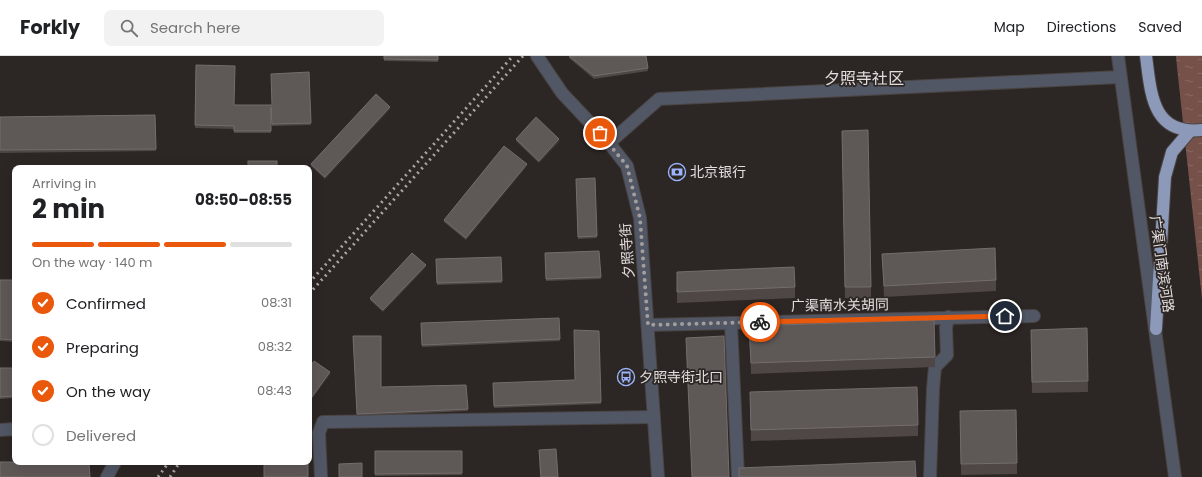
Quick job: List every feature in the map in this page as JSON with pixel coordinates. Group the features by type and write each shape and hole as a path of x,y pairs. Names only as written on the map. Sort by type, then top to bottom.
{"highway":[{"path":"1146,56 1150,90 1155,107 1161,117 1170,125 1196,131"},
{"path":"1156,329 1165,177 1172,152 1196,131"}],"street":[{"name":"夕照寺街","path":"537,56 562,93 609,142 627,166 640,218 658,477"},
{"name":"广渠门南滨河路","path":"1118,56 1175,477"},
{"path":"609,142 659,99 1120,77"},
{"name":"广渠南水关胡同","path":"648,325 1034,316"},
{"path":"930,477 934,375 935,367 947,355 946,328 948,317"},
{"path":"731,323 738,477"},
{"path":"321,477 319,433 323,422 654,417"},
{"path":"0,430 12,429"},
{"path":"107,477 113,465"}],"water":[{"path":"1176,56 1202,56 1202,299 1177,67"}],"building":[{"path":"384,56 438,56 438,60 384,59"},
{"path":"569,56 646,56 648,68 594,76"},
{"path":"196,65 235,66 234,105 272,105 271,74 309,72 311,123 272,124 271,107 271,131 234,131 234,126 195,125"},
{"path":"376,94 390,107 325,177 311,164"},
{"path":"155,115 156,149 0,150 0,117"},
{"path":"536,117 559,139 539,161 516,139"},
{"path":"868,130 871,287 845,287 842,131"},
{"path":"504,146 527,164 466,238 444,220"},
{"path":"248,161 277,161 277,165 248,165"},
{"path":"595,178 597,236 578,237 576,179"},
{"path":"995,248 996,280 884,286 882,254"},
{"path":"599,251 601,277 546,279 545,253"},
{"path":"412,253 426,265 383,310 370,298"},
{"path":"501,257 502,281 437,283 436,259"},
{"path":"794,267 795,287 677,292 677,272"},
{"path":"0,280 12,280 12,340 0,339"},
{"path":"559,318 560,339 422,345 421,323"},
{"path":"934,320 935,357 751,363 749,326"},
{"path":"1087,328 1088,381 1032,382 1031,330"},
{"path":"574,330 599,331 601,402 494,406 493,383 575,380"},
{"path":"353,336 381,336 381,387 466,385 468,409 357,414"},
{"path":"724,336 729,477 692,477 686,338"},
{"path":"314,361 330,372 312,397 312,364"},
{"path":"0,368 12,368 12,396 0,397"},
{"path":"917,387 918,425 751,430 750,392"},
{"path":"1016,410 1017,463 961,464 960,411"},
{"path":"556,449 558,477 541,477 539,450"},
{"path":"375,451 462,451 462,473 375,474"},
{"path":"915,461 916,477 739,477 739,468"},
{"path":"0,462 12,462 12,465 89,465 90,477 0,477"},
{"path":"362,463 362,477 339,477 339,464"},
{"path":"264,465 308,465 308,477 264,477"}],"railway":[{"path":"312,280 513,56"},
{"path":"312,291 523,56"},
{"path":"158,477 167,465"},
{"path":"170,477 178,465"}],"way so far":[{"path":"600,133 609,142 627,166 640,218 648,325 760,322"}],"place":[{"name":"北京银行","path":"677,172"},
{"name":"夕照寺街北口","path":"626,377"}],"district":[{"name":"夕照寺社区","path":"864,78"}],"route":[{"path":"760,322 1005,316"}]}
